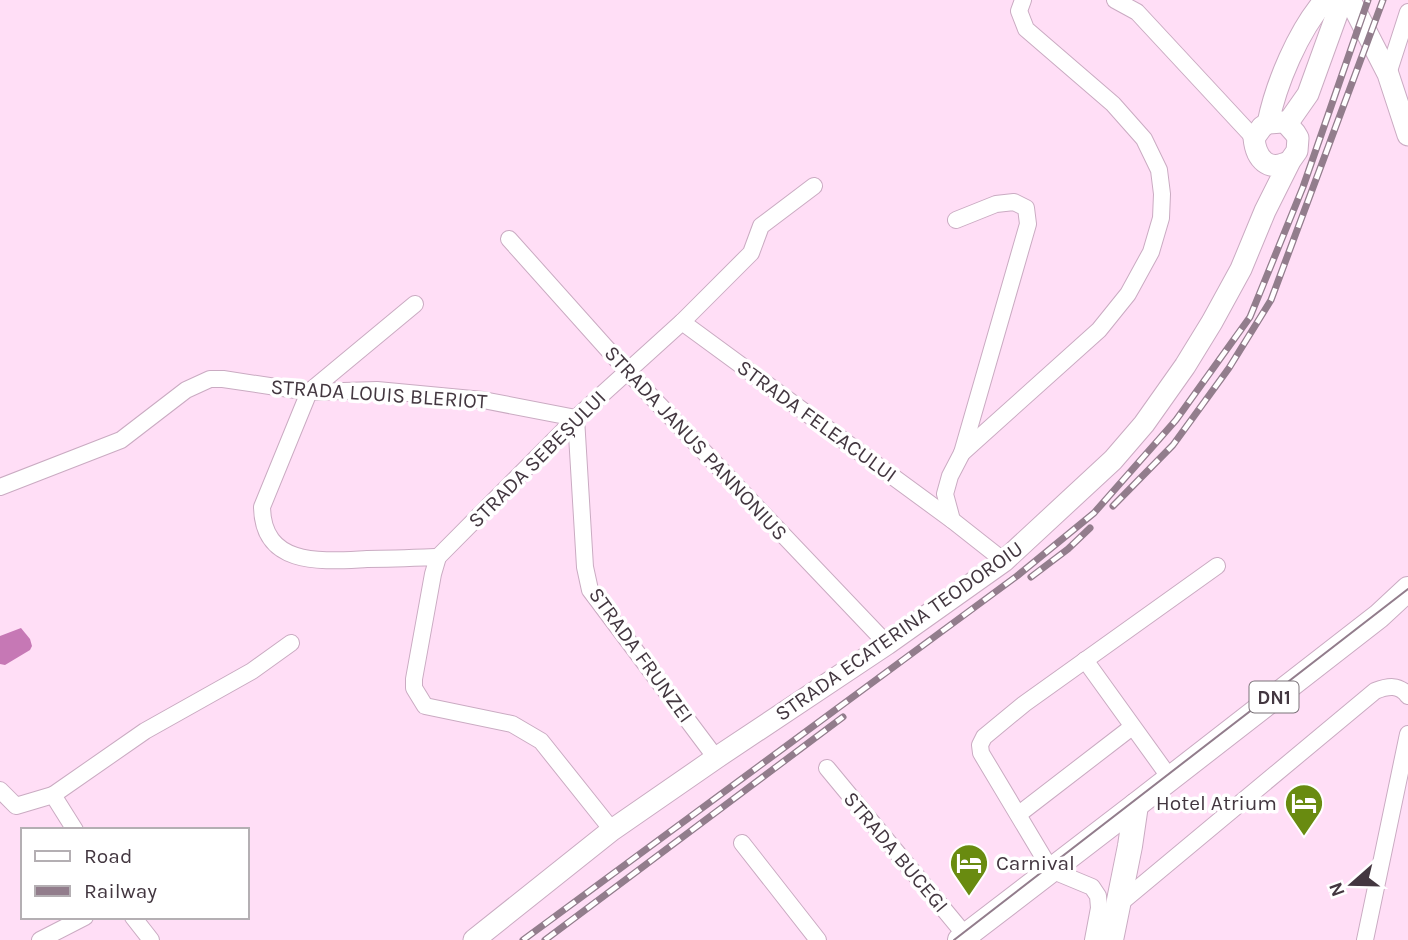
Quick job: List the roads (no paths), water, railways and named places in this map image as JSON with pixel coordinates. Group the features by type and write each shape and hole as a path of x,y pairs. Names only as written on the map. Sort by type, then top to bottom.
{"main road":[{"path":"1278,129 1274,97 1298,40 1325,0"},
{"path":"1290,161 1277,166 1265,162 1256,152 1278,129 1307,109 1308,94 1342,0"},
{"path":"1350,0 1388,74 1408,135"},
{"name":"STRADA ECATERINA TEODOROIU","path":"474,940 612,830 887,644 1004,561 1113,460 1144,424 1185,366 1241,269 1265,211 1297,151 1278,129"},
{"name":"STRADA ECATERINA TEODOROIU","path":"1265,162 1268,181 1265,211"},
{"name":"DN1","path":"1136,805 1378,616 1408,589"},
{"name":"DN1","path":"1378,616 1408,597"},
{"path":"1104,931 1118,904 1136,805"},
{"path":"963,938 1136,805"}],"street":[{"path":"962,453 1099,330 1128,294 1151,251 1161,219 1159,170 1144,139 1113,104 1026,29 1019,11 1023,0"},
{"path":"1115,0 1137,12 1278,129"},
{"path":"1388,74 1408,12"},
{"name":"STRADA SEBEȘULUI","path":"438,557 576,418 682,322 751,253 761,226 814,187"},
{"path":"951,520 944,494 962,453 1028,223 1026,208 1014,202 996,204 956,220"},
{"name":"STRADA JANUS PANNONIUS","path":"509,239 627,371 887,644"},
{"path":"415,304 309,392 262,507 262,520 279,548 292,555 316,561 438,557 414,680 414,688 425,706 512,724 541,741 612,830"},
{"name":"STRADA FELEACULUI","path":"682,322 1004,561"},
{"name":"STRADA LOUIS BLERIOT","path":"0,486 121,440 186,390 210,379 309,392 377,390 483,400 576,418"},
{"name":"STRADA FRUNZEI","path":"576,418 586,567 590,590 716,758"},
{"path":"1093,940 1104,931 1098,896 1092,887 1051,870 981,753 980,745 984,737 1014,712 1217,566"},
{"path":"0,790 16,806 53,796 145,731 253,671 291,643"},
{"path":"1084,660 1170,778"},
{"path":"1118,904 1375,691 1394,687 1406,693"},
{"path":"1019,814 1132,727"},
{"path":"1365,940 1408,734"},
{"name":"STRADA BUCEGI","path":"827,768 963,938"},
{"path":"53,796 74,828"},
{"path":"742,843 818,940"},
{"path":"40,940 81,919"},
{"path":"135,919 151,940"}],"tram line":[{"path":"954,940 1408,589"}],"railway":[{"path":"523,940 1017,576 1094,513 1176,420 1250,317 1303,187 1368,0"},
{"path":"1113,506 1173,445 1229,368 1271,300 1383,0"},
{"path":"1031,577 1090,528"},
{"path":"545,940 843,717"}],"place":[{"name":"Hotel Atrium","path":"1304,837"},
{"name":"Carnival","path":"969,897"}]}
